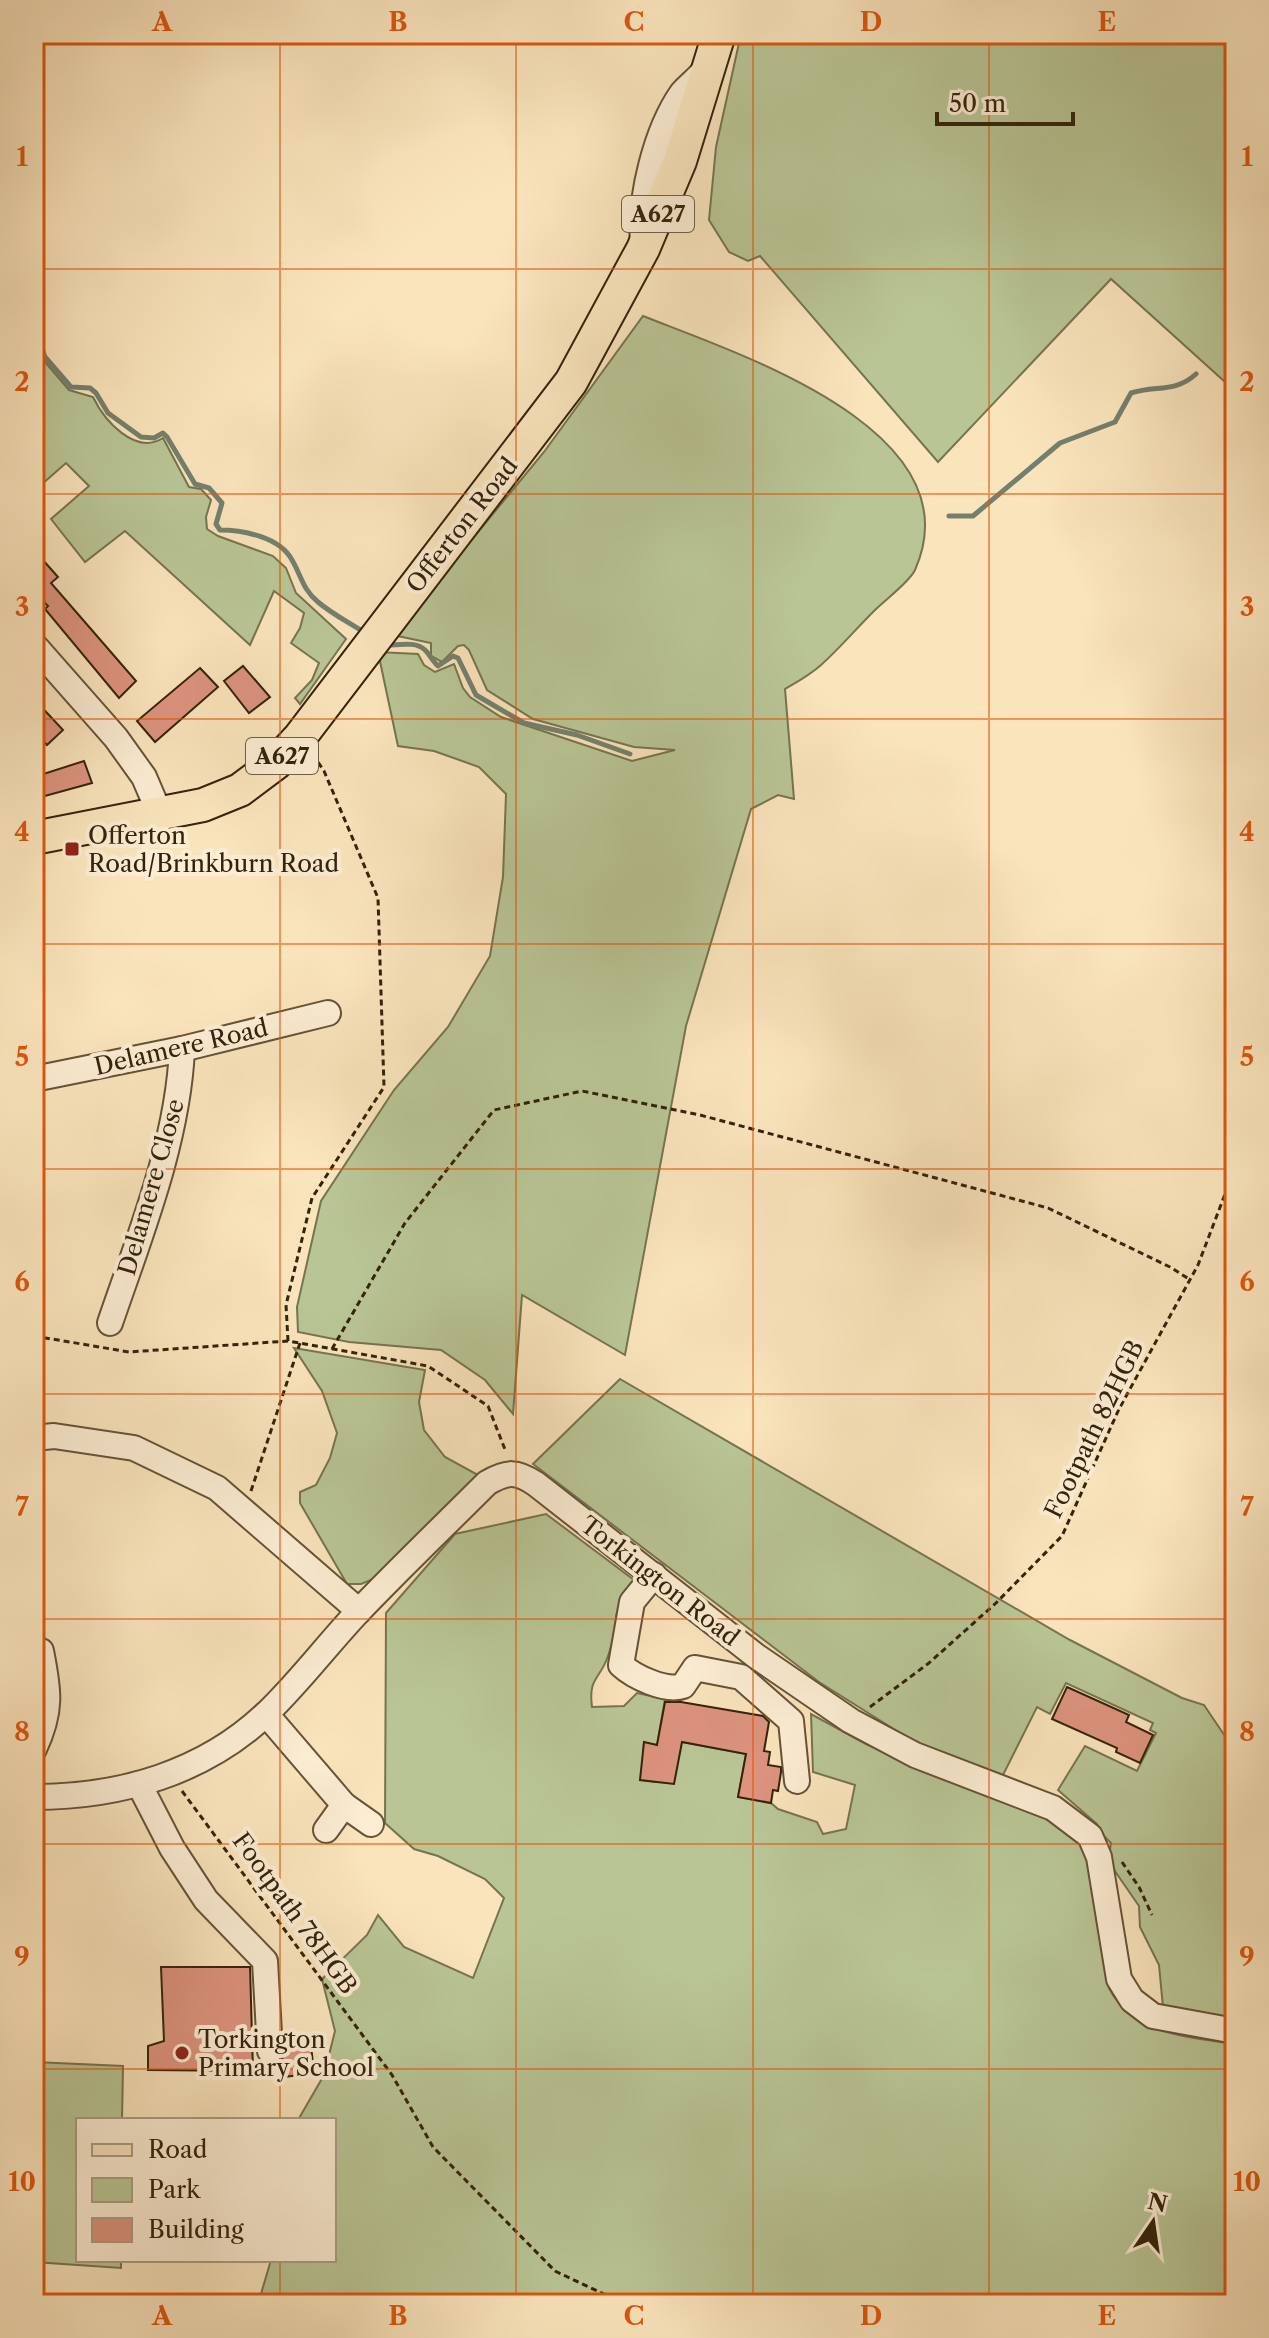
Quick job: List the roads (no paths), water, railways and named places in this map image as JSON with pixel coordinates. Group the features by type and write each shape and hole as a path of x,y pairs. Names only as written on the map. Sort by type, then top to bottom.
{"main road":[{"name":"Offerton Road","path":"34,838 203,805 240,790 276,763 300,737 571,382 643,249 680,161 714,49"}],"street":[{"path":"34,645 116,738 144,777 159,812"},
{"name":"Delamere Road","path":"34,1079 182,1049 328,1013"},
{"name":"Delamere Close","path":"110,1323 176,1107 182,1049"},
{"path":"34,1438 54,1436 134,1448 217,1488 359,1611 266,1714 219,1751 170,1774 139,1784 99,1793 34,1797"},
{"name":"Torkington Road","path":"359,1611 487,1483 501,1474 514,1472 536,1484 756,1656 851,1721 915,1755 1053,1808 1090,1836 1108,1904 1119,1979 1132,2000 1153,2016 1235,2031"},
{"path":"654,1575 632,1602 621,1660 623,1668 649,1681 673,1688 683,1686 695,1668 744,1678 791,1721 797,1781"},
{"path":"34,1749 48,1711 49,1691 41,1651"},
{"path":"266,1714 344,1805 371,1824"},
{"path":"139,1784 172,1848 206,1900 265,1961 270,2051"},
{"path":"326,1830 344,1805"}],"waterway":[{"path":"34,326 45,357 71,387 90,388 108,413 141,437 154,438 163,433 167,437 195,484 209,488 222,503 216,524 220,530 250,533 279,546 292,560 313,597 365,633"},
{"path":"949,516 973,516 1060,443 1115,422 1131,393 1181,384 1196,374"},
{"path":"384,645 411,644 421,647 438,666 453,656 458,658 476,695 524,723 577,735 630,754"}],"place":[{"name":"Offerton Road/Brinkburn Road","path":"72,849"},
{"name":"Torkington Primary School","path":"182,2053"}]}
